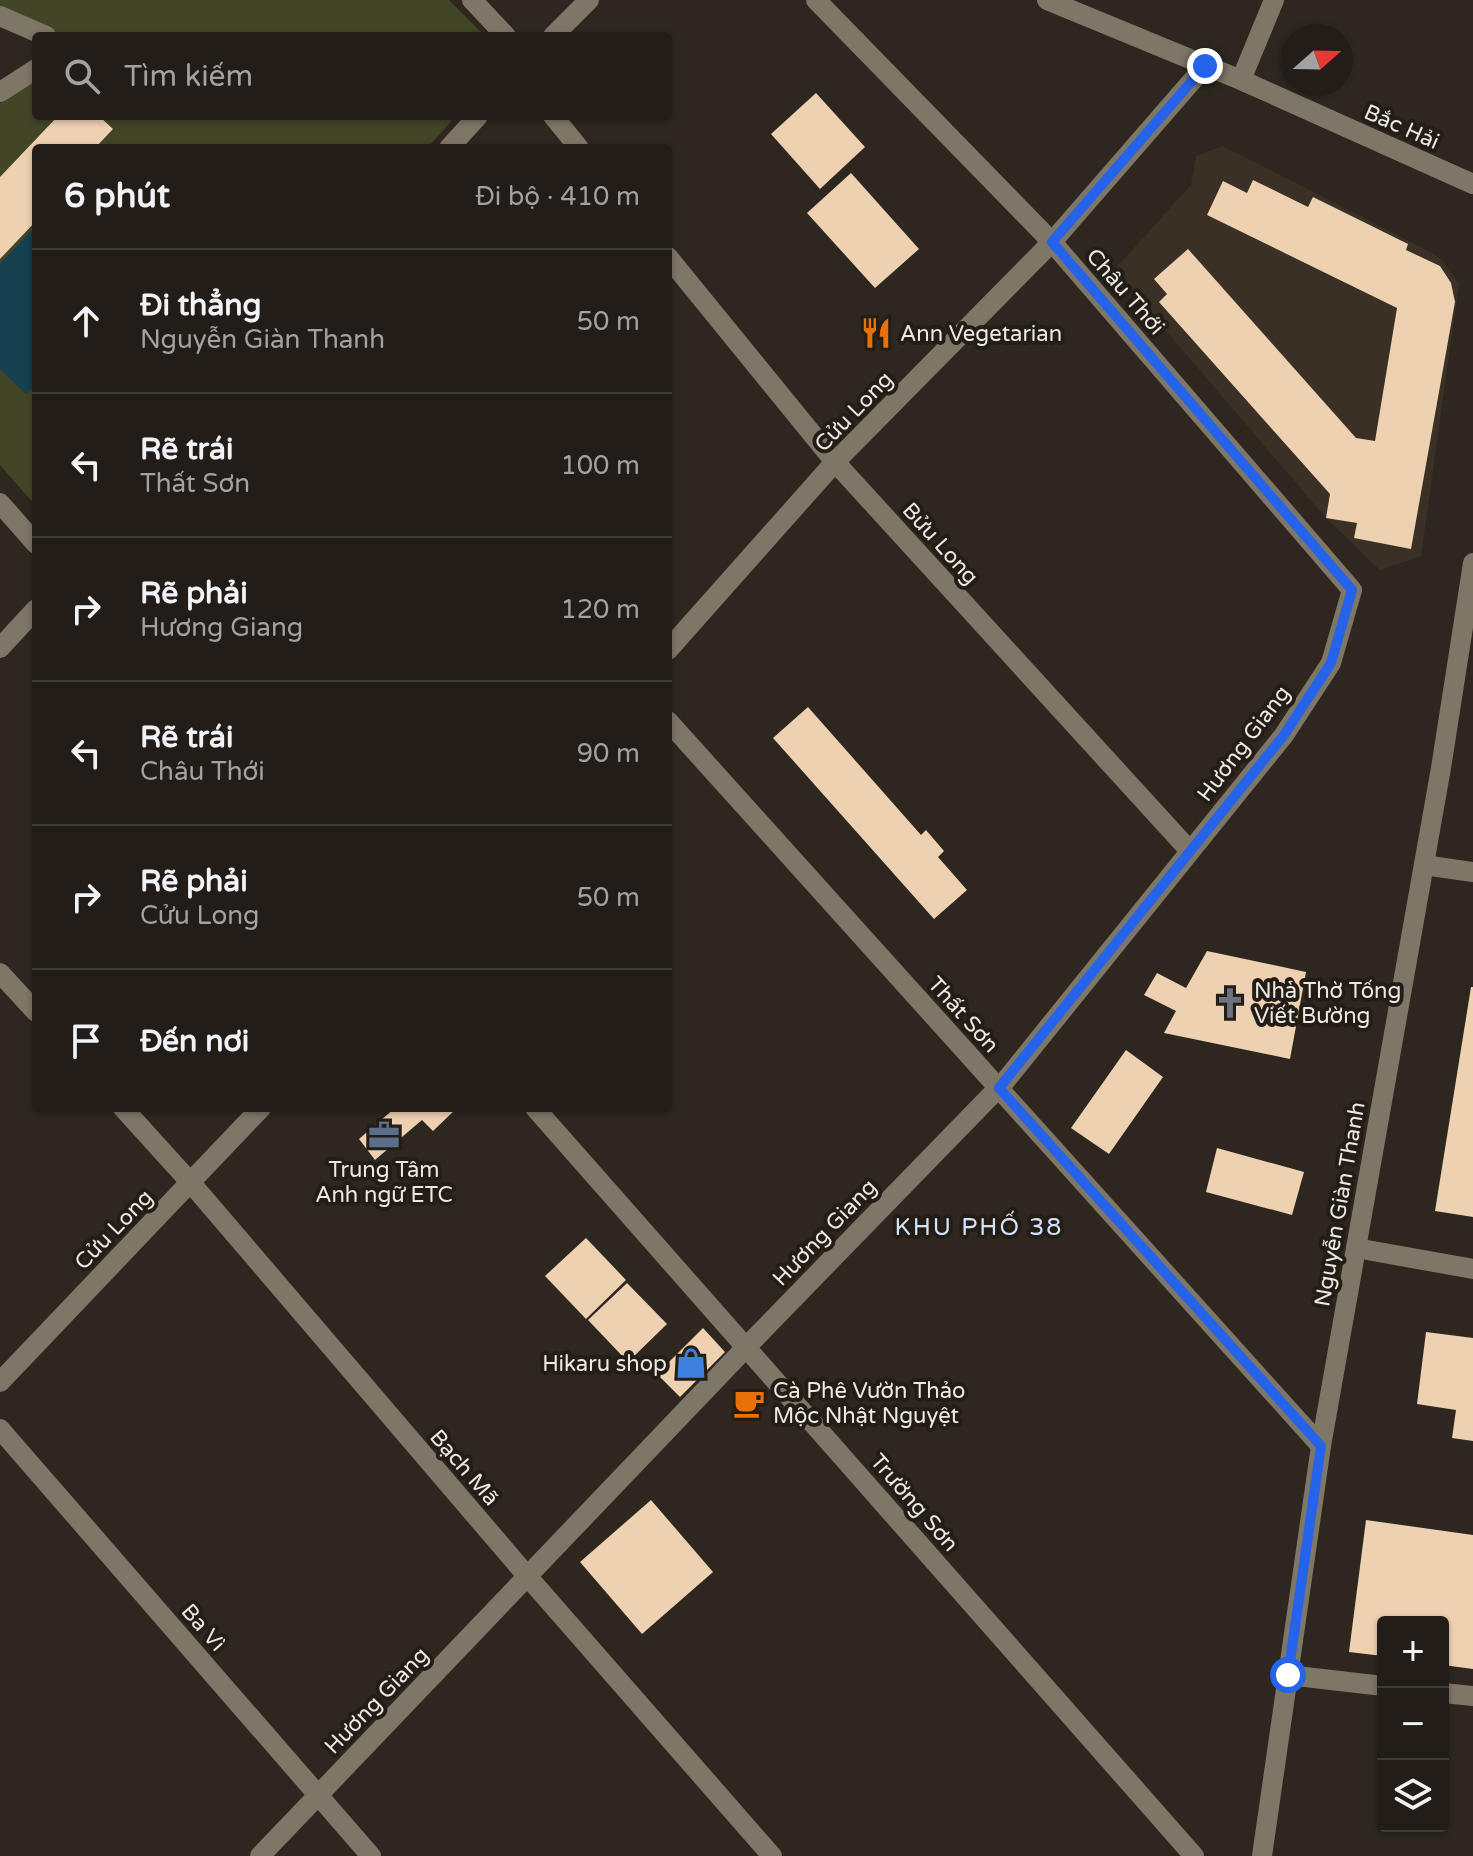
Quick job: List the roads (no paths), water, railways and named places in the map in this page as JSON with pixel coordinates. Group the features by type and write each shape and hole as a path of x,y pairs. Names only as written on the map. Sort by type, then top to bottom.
{"street":[{"path":"472,0 502,32"},
{"path":"557,32 589,0"},
{"name":"Châu Thới","path":"816,0 1052,242 1352,590"},
{"name":"Bắc Hải","path":"1047,0 1241,80 1473,184"},
{"path":"1241,80 1274,0"},
{"path":"0,16 37,32"},
{"name":"Cửu Long","path":"672,645 835,462 1052,242 1205,66"},
{"path":"0,92 32,72"},
{"path":"453,144 474,120"},
{"path":"556,120 576,144"},
{"name":"Bửu Long","path":"672,262 835,462 1190,851"},
{"path":"0,503 32,539"},
{"name":"Nguyễn Giàn Thanh","path":"1262,1856 1321,1446 1424,865 1473,563"},
{"name":"Hương Giang","path":"260,1856 999,1088 1284,735 1331,663 1352,590"},
{"path":"0,648 32,613"},
{"name":"Thất Sơn","path":"672,725 1321,1446"},
{"path":"1424,865 1473,872"},
{"path":"0,973 32,1008"},
{"name":"Bạch Mã","path":"127,1112 772,1856"},
{"name":"Cửu Long","path":"0,1382 257,1112"},
{"name":"Trường Sơn","path":"539,1112 1194,1856"},
{"path":"1356,1248 1473,1269"},
{"name":"Ba Vì","path":"0,1429 371,1856"},
{"path":"1288,1675 1377,1685"},
{"path":"1449,1694 1473,1696"}],"water":[{"path":"32,230 32,388 26,394 0,369 0,264"}],"place":[{"name":"Ann Vegetarian","path":"876,333"},
{"name":"Nhà Thờ Tống Viết Bường","path":"1230,1003"},
{"name":"Trung Tâm Anh ngữ ETC","path":"384,1135"},
{"name":"Hikaru shop","path":"691,1363"},
{"name":"Cà Phê Vườn Thảo Mộc Nhật Nguyệt","path":"749,1403"}],"district":[{"name":"KHU PHỐ 38","path":"979,1227"}]}
